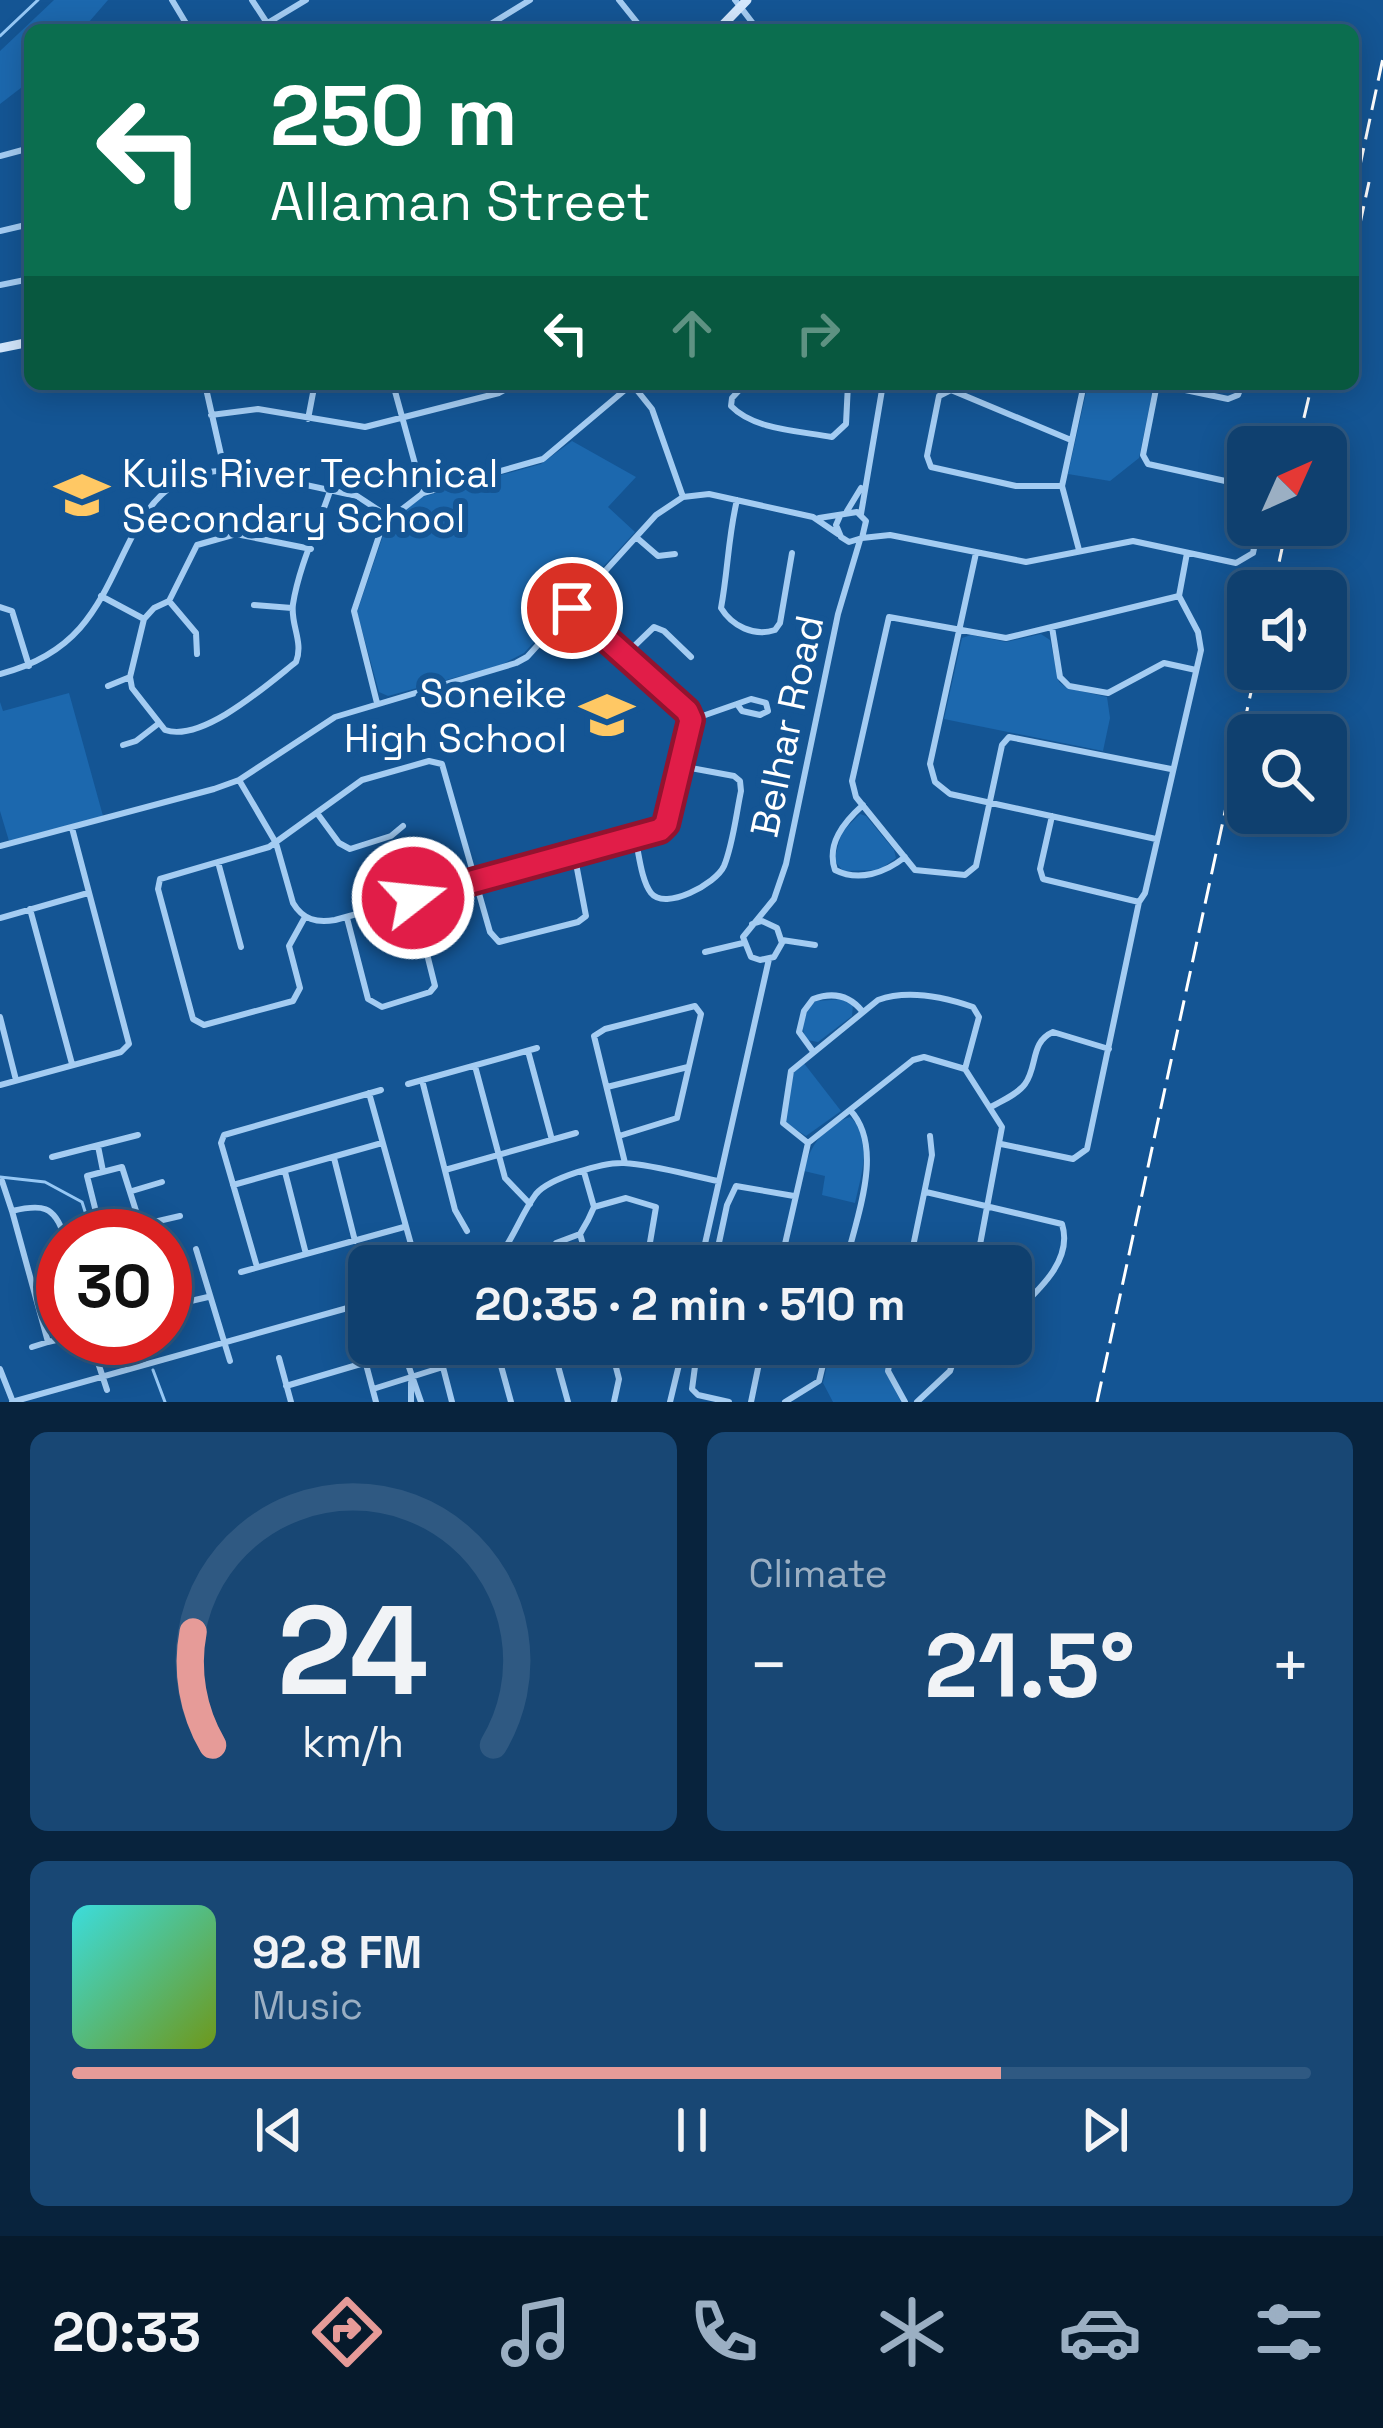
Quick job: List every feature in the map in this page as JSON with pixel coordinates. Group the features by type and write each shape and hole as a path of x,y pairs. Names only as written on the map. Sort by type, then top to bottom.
{"street":[{"path":"252,0 267,23 306,0"},
{"path":"491,24 530,0"},
{"path":"619,0 638,24"},
{"path":"206,390 224,470"},
{"path":"395,390 423,493"},
{"path":"470,390 472,400"},
{"path":"212,415 258,409 351,427 505,390"},
{"path":"377,704 354,611 388,517 423,493 543,459 625,390"},
{"path":"637,390 652,410 683,496"},
{"path":"739,390 731,406 739,414 832,437 846,424 848,390"},
{"path":"862,516 882,390"},
{"path":"1062,485 1016,486 931,467 926,458 938,398 951,390 1072,440"},
{"path":"1079,550 1062,485 1083,390"},
{"path":"1156,390 1143,455 1154,466 1227,482"},
{"path":"1185,390 1228,399 1240,390"},
{"path":"308,419 313,393"},
{"path":"0,674 28,666 79,630 141,518 180,479 224,470 357,496 388,517"},
{"path":"840,536 844,514 864,485"},
{"path":"311,548 246,535 206,539 196,545 169,601 144,619 130,677 132,688 158,724 175,733 212,722 296,662 299,650 292,608 330,490"},
{"path":"0,846 239,780 326,721 516,664 665,506 683,496 710,494 816,518 862,516 890,535"},
{"path":"737,500 726,547 729,568 721,608 729,620 748,629 775,630 791,553"},
{"name":"Belhar Road","path":"775,926 774,899 791,841 850,564 867,530 862,516"},
{"path":"816,518 840,536 890,535 1026,562 1132,541 1244,562 1254,546"},
{"name":"Belhar Road","path":"840,536 850,564"},
{"path":"635,537 658,556 675,554"},
{"path":"976,553 930,769 935,782 946,792 1156,839"},
{"path":"1001,1144 1073,1159 1087,1150 1139,902 1197,670 1201,640 1179,596 1187,553"},
{"path":"100,596 144,619"},
{"path":"1172,769 1014,735 1003,743 976,866 969,874 918,871 853,790 886,621 894,615 1006,638 1179,596"},
{"path":"169,601 196,633 197,654"},
{"path":"254,605 292,608"},
{"path":"0,607 12,611 28,666"},
{"path":"239,780 276,842 292,904 305,917 324,922 664,827 691,720 687,711 572,608"},
{"path":"1052,626 1060,677 1075,688 1114,692 1164,664 1197,670"},
{"path":"624,656 654,627 691,657"},
{"path":"108,686 130,677"},
{"path":"691,720 737,704 756,698 766,703 768,711 760,715 742,711 737,704"},
{"path":"123,745 158,724"},
{"path":"305,917 289,946 299,988 293,1001 198,1023 191,1014 158,889 165,876 276,842 362,780 439,761 448,776 492,936 500,942 586,916 574,853"},
{"path":"634,837 648,889 655,897 666,899 704,888 722,870 740,781 680,766"},
{"path":"862,805 838,834 832,860 835,870 844,875 878,873 905,857"},
{"path":"317,813 339,843 350,849 391,836 403,826"},
{"path":"1052,816 1040,869 1045,880 1139,902"},
{"path":"0,1085 121,1052 130,1040 71,828"},
{"path":"218,862 241,946"},
{"path":"0,918 88,893"},
{"path":"347,917 368,999 382,1007 430,992 435,986 413,898"},
{"name":"Belhar Road","path":"752,924 774,899"},
{"path":"30,909 72,1064"},
{"path":"762,921 775,926 782,940 778,953 769,959 755,959 747,953 743,943 752,924 762,921"},
{"path":"782,940 815,945"},
{"path":"705,952 743,943"},
{"path":"755,959 759,993"},
{"path":"704,1245 769,959"},
{"path":"812,1050 799,1032 813,999 842,996 862,1011"},
{"path":"808,1143 786,1129 782,1117 791,1071 862,1011 890,996 934,996 973,1007 979,1017 965,1069"},
{"path":"619,1136 676,1120 700,1014 693,1006 597,1033 593,1040 625,1163"},
{"path":"0,1021 16,1080"},
{"path":"991,1107 1026,1082 1045,1035 1053,1032 1109,1048"},
{"path":"408,1084 532,1050 552,1140"},
{"path":"784,1245 808,1143 917,1058 965,1069 1002,1127 981,1245"},
{"path":"475,1066 509,1186 530,1204"},
{"path":"607,1087 688,1067"},
{"path":"422,1080 455,1210 467,1231"},
{"path":"257,1267 221,1143 224,1135 381,1090"},
{"path":"369,1093 410,1245"},
{"path":"849,1245 867,1160 862,1126 850,1110"},
{"path":"445,1170 576,1132"},
{"path":"52,1157 138,1135"},
{"path":"914,1245 933,1149 929,1136"},
{"path":"233,1185 382,1143"},
{"path":"98,1146 103,1171"},
{"path":"334,1157 355,1241"},
{"path":"507,1245 547,1183 625,1163 718,1181"},
{"path":"94,1209 86,1180 89,1174 124,1168 137,1209"},
{"path":"285,1172 306,1254"},
{"path":"555,1245 580,1234 594,1207 584,1172"},
{"path":"2,1181 36,1296"},
{"path":"132,1191 162,1182"},
{"path":"719,1245 736,1186 794,1196"},
{"path":"926,1192 1055,1220 1065,1232 1052,1276 1032,1296"},
{"path":"594,1207 626,1198 656,1207 650,1245"},
{"path":"12,1211 32,1206 49,1209"},
{"path":"241,1272 404,1227"},
{"path":"580,1234 583,1245"},
{"path":"196,1250 230,1361"},
{"path":"192,1304 208,1297"},
{"path":"0,1369 13,1402 348,1308"},
{"path":"32,1347 36,1346"},
{"path":"279,1358 291,1402"},
{"path":"98,1365 107,1390"},
{"path":"286,1386 357,1365"},
{"path":"365,1365 376,1402"},
{"path":"407,1365 421,1402"},
{"path":"501,1365 511,1402"},
{"path":"558,1365 568,1402"},
{"path":"614,1402 616,1365"},
{"path":"670,1402 679,1365"},
{"path":"695,1365 692,1389 698,1395 729,1402"},
{"path":"751,1402 759,1365"},
{"path":"785,1402 819,1381 823,1365"},
{"path":"889,1365 905,1402"},
{"path":"917,1402 947,1376 951,1365"},
{"path":"373,1389 443,1367 452,1402"},
{"path":"411,1380 411,1402"}],"shaded area":[{"path":"54,0 108,0 87,24 29,24"},
{"path":"24,28 24,86 0,104 0,51"},
{"path":"1087,390 1153,390 1139,458 1110,481 1068,474"},
{"path":"572,441 636,477 608,507 635,532 524,653 501,665 388,696 379,692 357,612 387,524 422,497 541,464"},
{"path":"1041,634 1050,640 1059,682 1107,697 1110,718 1103,751 944,719 962,638 971,635 1006,642"},
{"path":"69,693 103,816 9,841 0,811 0,702 3,711"},
{"path":"860,814 896,858 879,870 843,871 834,860 842,832"},
{"path":"846,999 853,1004 852,1016 818,1042 807,1040 804,1019 815,1001"},
{"path":"803,1062 841,1111 806,1136 784,1122 794,1071"},
{"path":"850,1117 864,1146 855,1203 822,1195 825,1176 804,1171 820,1138"},
{"path":"827,1365 886,1365 901,1402 833,1402 823,1383"}],"waterway":[{"path":"0,36 38,0"},
{"path":"0,1177 45,1182 82,1202 84,1209"},
{"path":"153,1370 165,1402"}],"railway":[{"path":"1359,170 1383,58"},
{"path":"1359,228 1369,182"},
{"path":"1302,426 1311,390"},
{"path":"1277,570 1283,546"},
{"path":"1097,1402 1251,690"}],"place":[{"name":"Kuils River Technical Secondary School","path":"82,495"},
{"name":"Soneike High School","path":"607,715"}],"route":[{"path":"413,898 660,830 666,824 691,720 687,711 572,608"}]}
